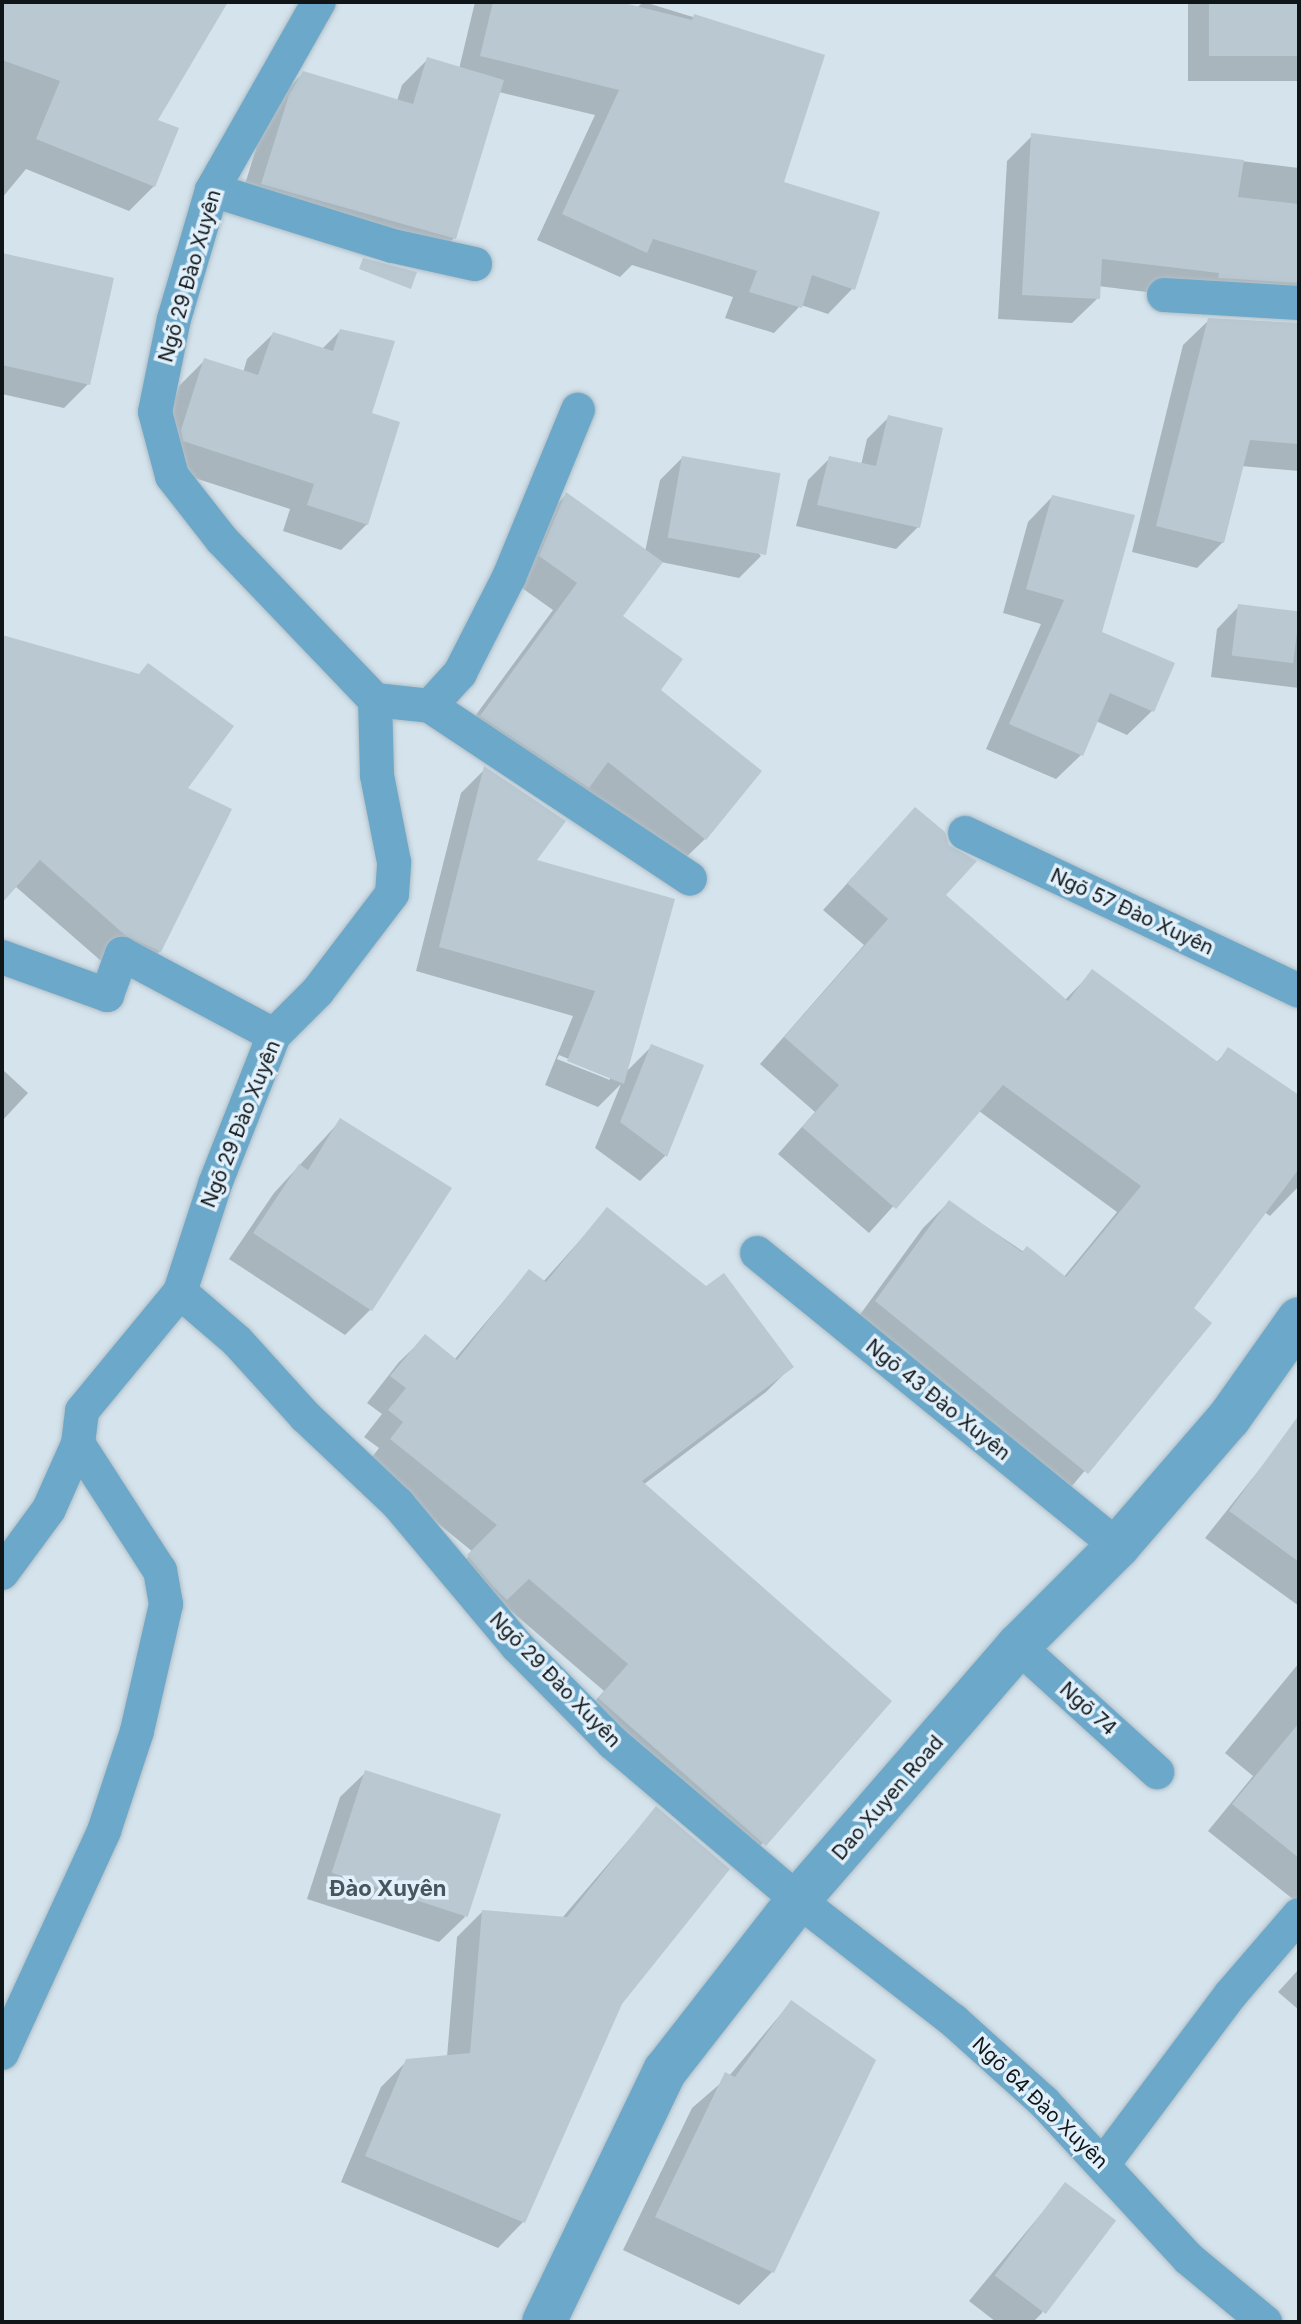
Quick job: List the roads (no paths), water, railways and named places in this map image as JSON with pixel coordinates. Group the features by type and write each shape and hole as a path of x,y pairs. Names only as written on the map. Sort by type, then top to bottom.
{"street":[{"name":"Dao Xuyen Road","path":"544,2322 665,2071 798,1900 1018,1646 1118,1546 1229,1418 1299,1319"}],"lane":[{"name":"Ngõ 29 Đào Xuyên","path":"319,2 212,190 174,319 155,412 172,476 222,540 375,700 377,775 394,862 392,894 318,991 274,1035 215,1184 180,1292 237,1341 306,1417 398,1504 517,1646 613,1743 798,1900"},
{"path":"212,190 393,246 475,264"},
{"path":"1164,295 1299,303"},
{"path":"430,706 460,673 509,577 578,410"},
{"path":"375,700 430,706 690,879"},
{"name":"Ngõ 57 Đào Xuyên","path":"965,833 1299,991"},
{"path":"2,957 107,995 122,954 274,1035"},
{"name":"Ngõ 43 Đào Xuyên","path":"757,1253 1118,1546"},
{"path":"2,1573 49,1509 78,1444 82,1411 180,1292"},
{"path":"2,2053 104,1831 137,1731 166,1604 160,1571 78,1444"},
{"name":"Ngõ 74","path":"1018,1646 1157,1772"},
{"name":"Ngõ 64 Đào Xuyên","path":"798,1900 954,2021 1104,2163 1189,2259 1265,2322"},
{"path":"1104,2163 1231,1994 1299,1915"}],"district":[{"name":"Đào Xuyên","path":"388,1889"}]}
